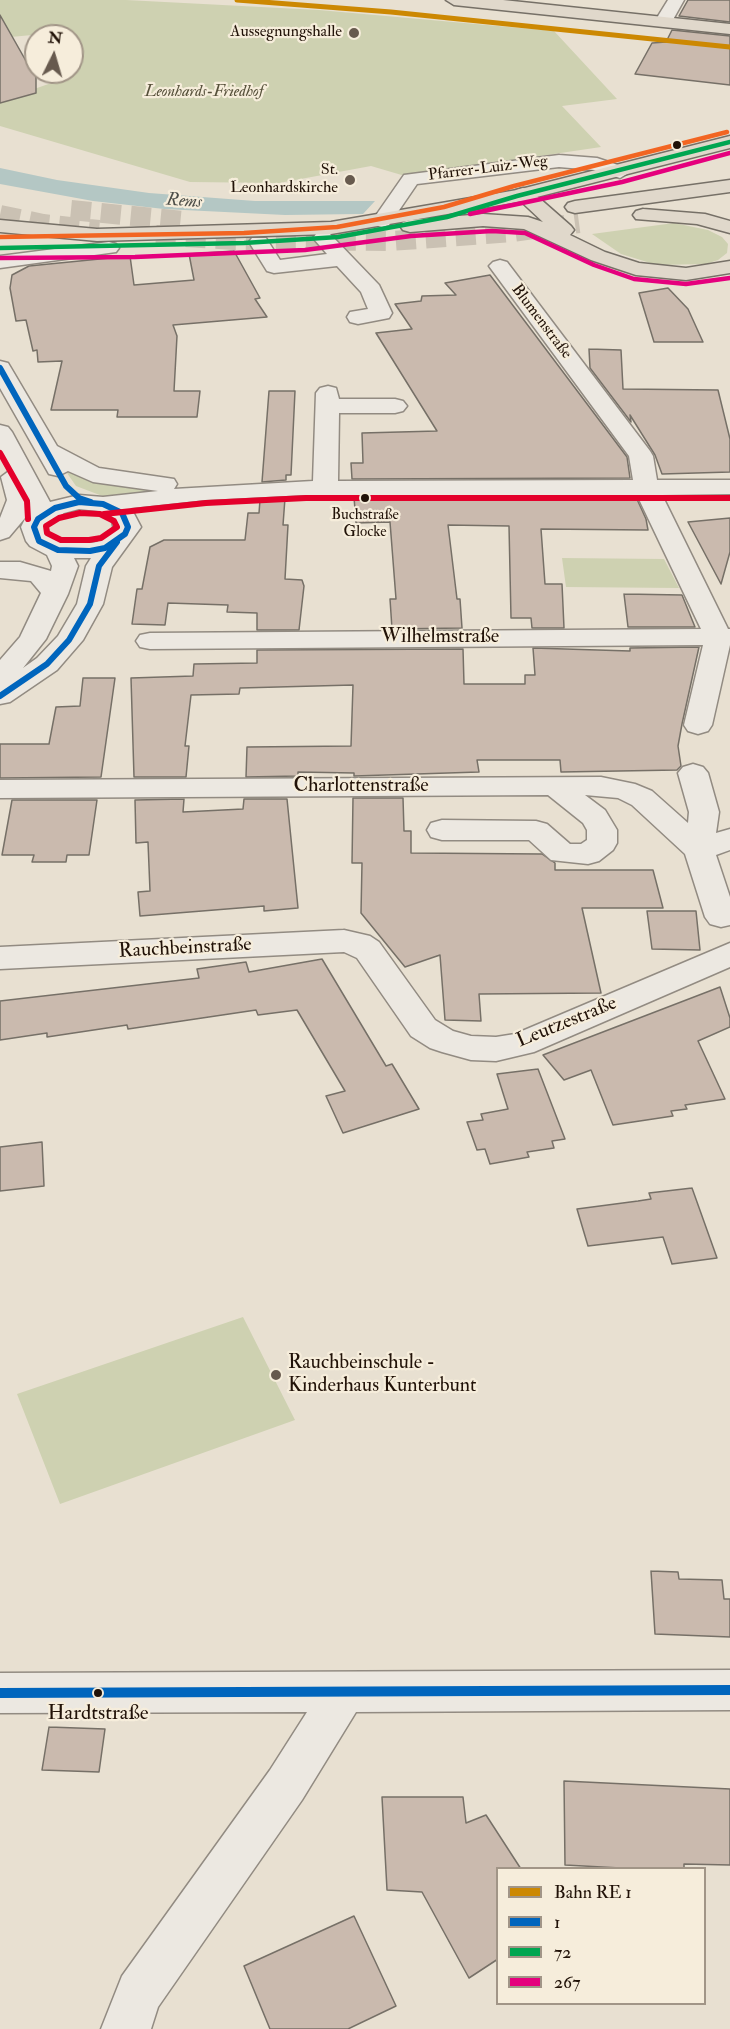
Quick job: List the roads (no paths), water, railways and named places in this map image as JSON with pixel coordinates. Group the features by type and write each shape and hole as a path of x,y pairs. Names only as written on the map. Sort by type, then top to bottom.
{"main road":[{"path":"454,0 514,3 730,27"},
{"path":"0,226 61,234 138,235 301,230 382,221 520,195 620,172 730,142"},
{"path":"730,186 577,215 698,218 730,227"},
{"path":"520,195 514,201 516,211 528,223"},
{"path":"410,226 478,209 520,195"},
{"path":"520,195 580,246"},
{"path":"643,215 730,203"},
{"path":"0,248 109,248 259,242 323,238 472,220 528,223 619,264 653,272 700,273 730,267"}],"street":[{"path":"664,21 675,0"},
{"name":"Pfarrer-Luiz-Weg","path":"382,221 411,179 547,161 597,164 620,172"},
{"path":"323,238 371,290 381,313 358,317"},
{"path":"259,242 274,267 342,260"},
{"path":"0,262 109,248"},
{"name":"Blumenstraße","path":"500,266 641,456 646,487 724,637"},
{"path":"0,368 71,492 122,513 123,534 99,566 90,604 69,640 46,664 0,696"},
{"path":"325,488 328,400 396,406"},
{"path":"0,532 12,520 19,500 4,441"},
{"path":"0,678 32,639 55,594 65,566 44,536 37,498 4,441"},
{"path":"49,451 84,472 107,478 253,490"},
{"path":"44,536 45,513 66,504 253,490 730,487"},
{"path":"0,551 27,534 44,536 90,551 163,511 278,489"},
{"path":"0,560 25,550 44,536"},
{"path":"0,570 20,570 40,575 47,580 55,594"},
{"path":"698,725 724,637"},
{"name":"Wilhelmstraße","path":"150,641 724,637"},
{"path":"0,645 32,639"},
{"path":"693,773 704,812 699,850 721,917"},
{"path":"442,830 536,831 562,853 588,854 602,843 602,830 594,817 555,786"},
{"name":"Charlottenstraße","path":"0,789 601,786 625,790 653,807 699,850"},
{"path":"699,850 730,839"},
{"name":"Rauchbeinstraße","path":"0,958 344,941 359,944 368,950"},
{"name":"Leutzestraße","path":"368,950 423,1028 442,1040 471,1048 496,1050 522,1044 730,954"},
{"path":"0,1693 730,1690"},
{"path":"126,2029 138,1993 286,1785 344,1691"}],"water":[{"name":"Rems","path":"0,168 57,180 149,193 255,201 375,201 363,214 285,215 164,209 93,201 0,184"}],"tunnel":[{"path":"71,210 184,221"},
{"path":"0,215 43,224 99,230"},
{"path":"156,235 234,240 391,241 513,232 579,223"}],"place":[{"name":"Aussegnungshalle","path":"354,33"},
{"name":"St. Leonhardskirche","path":"350,180"},
{"name":"Buchstraße Glocke","path":"365,498"},
{"name":"Rauchbeinschule - Kinderhaus Kunterbunt","path":"276,1375"},
{"name":"Hardtstraße","path":"98,1693"}],"park label":[{"name":"Leonhards-Friedhof","path":"204,93"}]}
